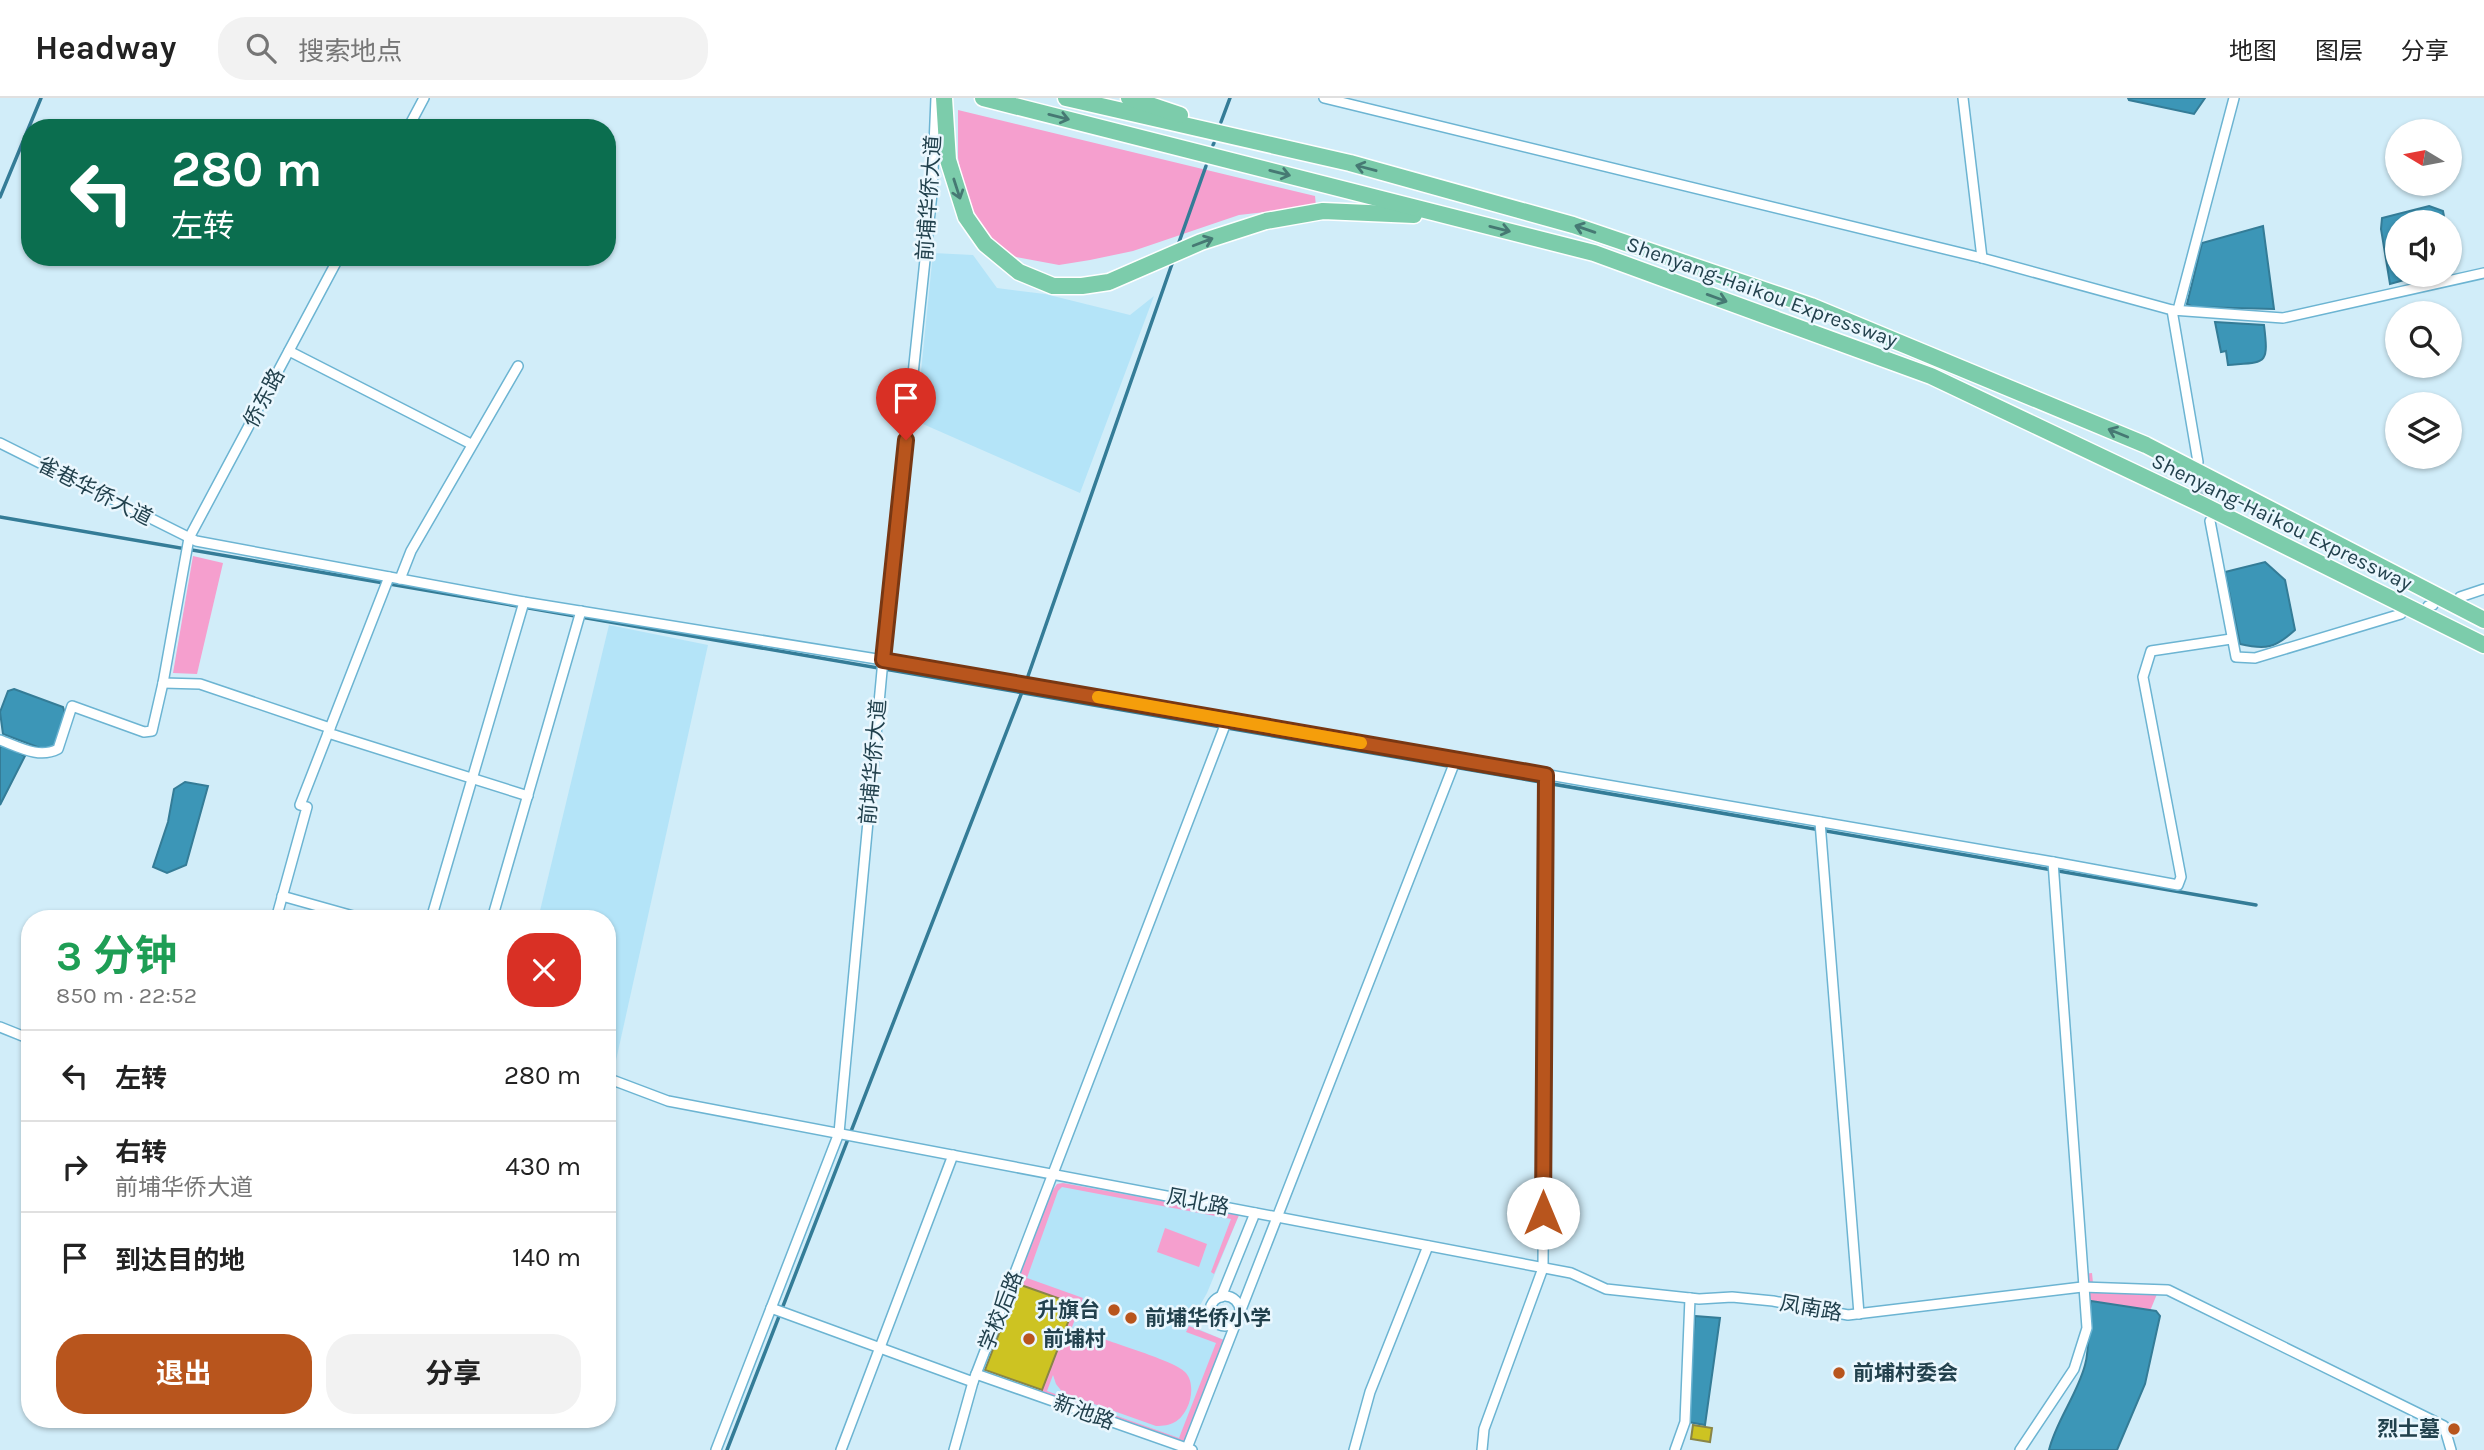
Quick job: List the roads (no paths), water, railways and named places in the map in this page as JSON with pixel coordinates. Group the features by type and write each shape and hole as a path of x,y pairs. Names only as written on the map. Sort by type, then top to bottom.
{"highway":[{"path":"944,98 948,160 966,217 985,244 1019,272 1053,286 1109,282 1201,242 1266,221 1323,211 1458,218"},
{"name":"Shenyang-Haikou Expressway","path":"1066,98 1350,163 1573,225 1811,306 2146,445 2484,620"},
{"path":"1129,98 1279,147"},
{"name":"Shenyang-Haikou Expressway","path":"988,99 1594,253 1931,376 2203,505 2484,645"}],"street":[{"path":"413,119 424,98"},
{"name":"前埔华侨大道","path":"716,1450 778,1311 846,1135 882,666 932,194 936,98"},
{"path":"1324,98 1982,258 2175,310 2283,318 2484,273"},
{"path":"1963,98 1982,258"},
{"path":"2197,462 2175,310 2234,98"},
{"name":"侨东路","path":"0,740 48,754 58,749 72,706 144,732 152,731 188,545 334,266"},
{"path":"289,351 471,444"},
{"path":"401,579 411,551 471,444 519,366"},
{"name":"雀巷华侨大道","path":"0,443 188,545 387,581 401,579 580,615 2053,867 2178,885 2182,877 2143,677 2151,650 2231,639"},
{"path":"2210,521 2236,657 2255,658 2401,614"},
{"path":"278,910 307,807 300,805 387,581"},
{"path":"2460,597 2484,589"},
{"path":"434,910 523,605"},
{"path":"495,910 580,615"},
{"path":"163,683 200,684 472,780 527,796"},
{"name":"学校后路","path":"954,1450 974,1378 1055,1175 1225,725"},
{"path":"1189,1449 1276,1217 1454,764"},
{"path":"1482,1450 1483,1429 1543,1268 1546,780"},
{"path":"1820,827 1859,1314"},
{"path":"2020,1450 2074,1369 2087,1328 2053,867"},
{"path":"282,896 332,910"},
{"path":"0,1027 21,1035"},
{"name":"凤北路","path":"616,1081 668,1101 1543,1268"},
{"path":"841,1450 953,1155"},
{"path":"1221,1297 1255,1213"},
{"path":"1356,1450 1370,1392 1428,1246"},
{"name":"凤南路","path":"1543,1268 1571,1273 1606,1289 1690,1298 1732,1297 1773,1301 1848,1315 2082,1287 2168,1290 2444,1426 2451,1450"},
{"path":"1228,1296 1236,1301 1239,1316 1228,1326 1214,1321 1210,1308 1215,1300 1228,1296"},
{"path":"1675,1450 1685,1422 1690,1298"},
{"name":"新池路","path":"778,1311 880,1348 1189,1449"}],"waterway":[{"path":"32,119 41,98"},
{"path":"1221,122 1230,98"},
{"path":"0,197 21,146"},
{"path":"1178,245 1206,166"},
{"path":"1027,679 1173,261"},
{"path":"0,517 2256,905"},
{"path":"727,1450 1022,692"}],"tunnel":[{"path":"2200,474 2207,508"}],"place":[{"name":"升旗台","path":"1114,1310"},
{"name":"前埔华侨小学","path":"1131,1318"},
{"name":"前埔村","path":"1029,1339"},
{"name":"前埔村委会","path":"1839,1373"},
{"name":"烈士墓","path":"2454,1429"}]}
